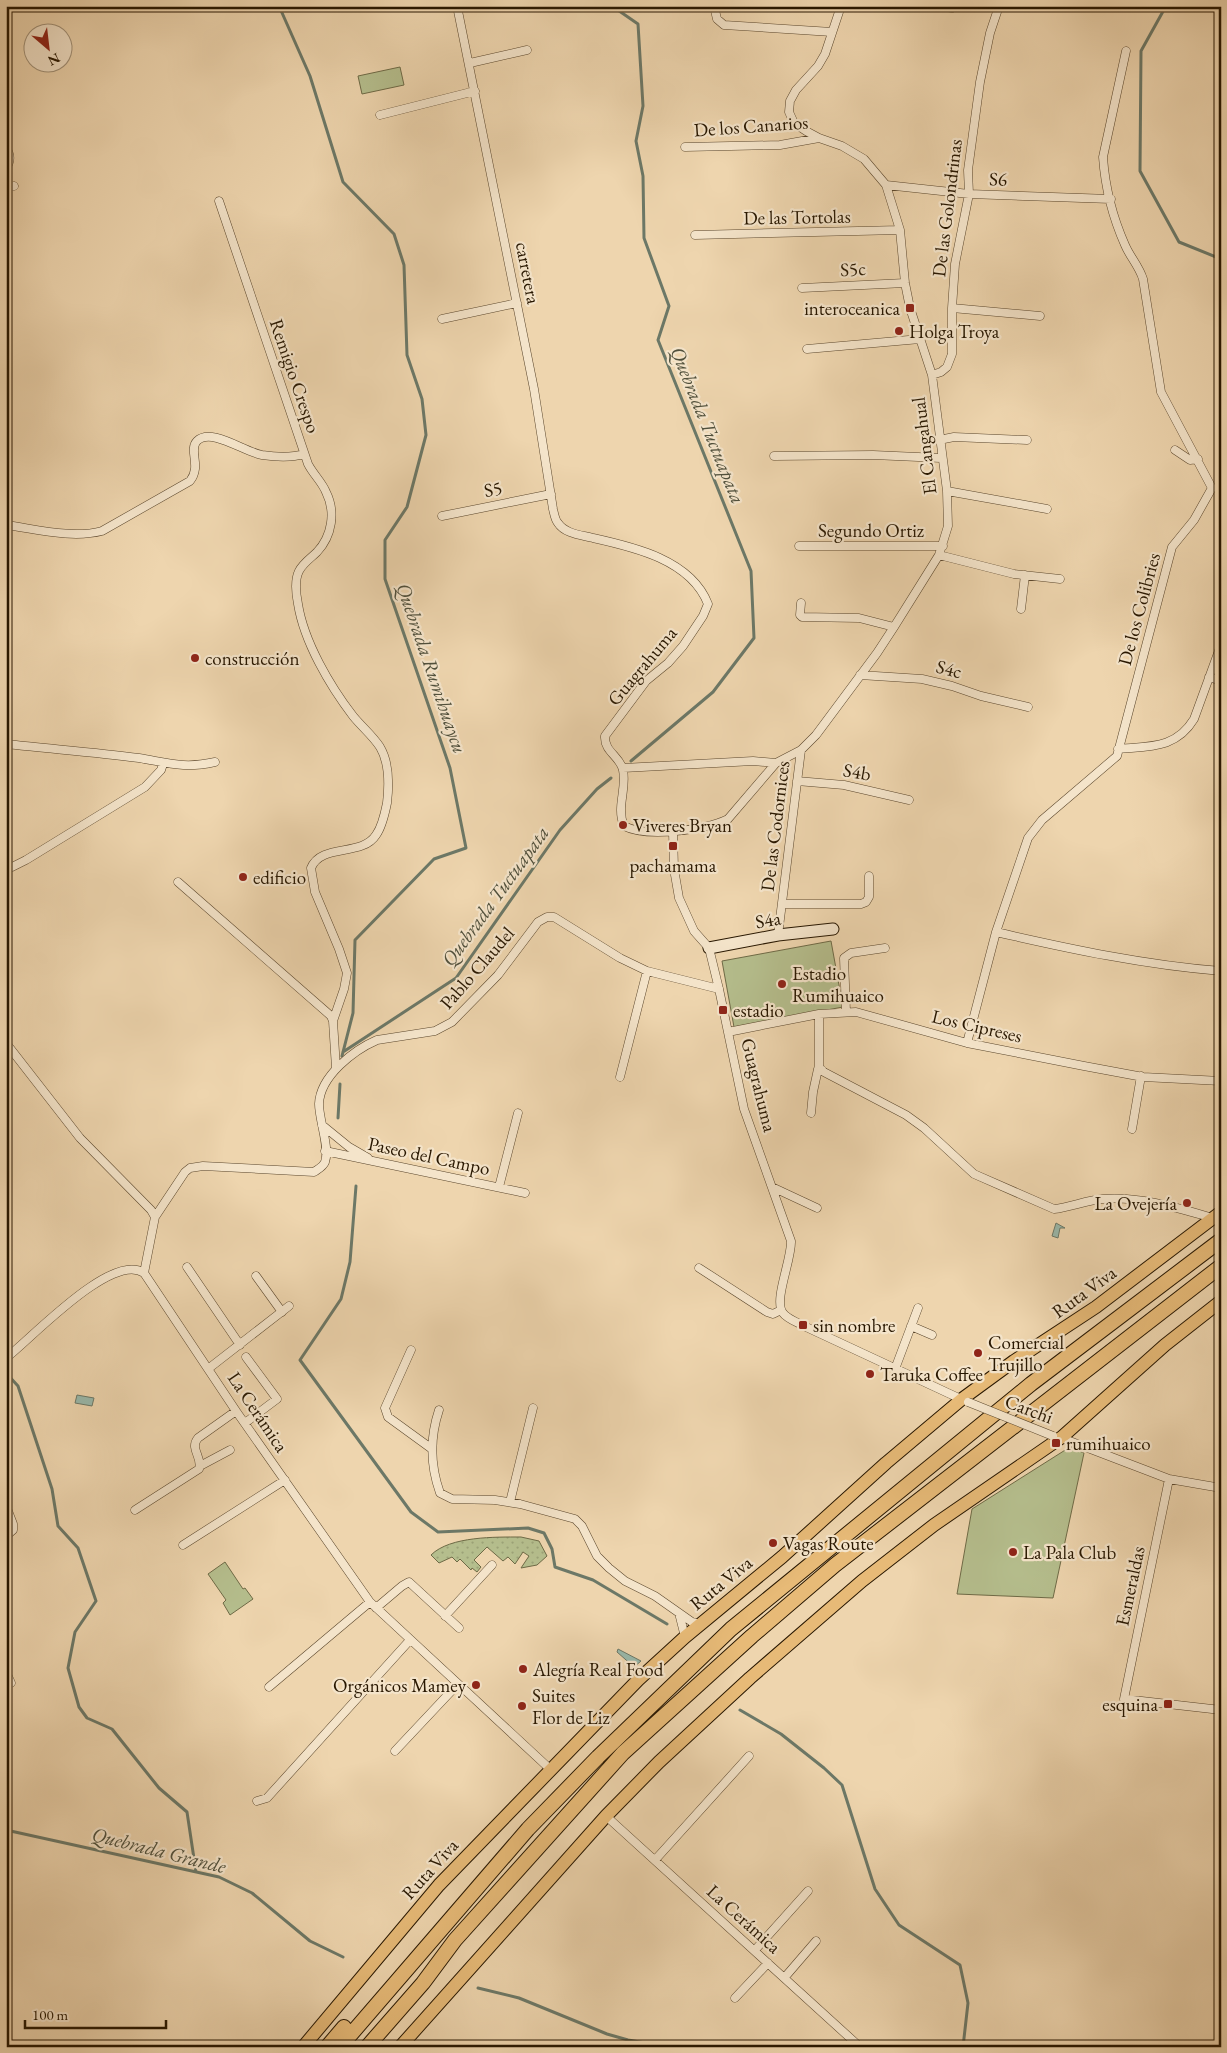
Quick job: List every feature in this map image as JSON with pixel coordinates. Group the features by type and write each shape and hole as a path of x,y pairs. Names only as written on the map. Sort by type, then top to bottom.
{"highway":[{"path":"340,2047 528,1829 598,1758 732,1629 1031,1384 1221,1240"},
{"path":"374,2047 455,1940 623,1753 745,1642 835,1565 1221,1266"},
{"path":"326,2047 355,2015 401,1977"},
{"path":"367,2047 423,1983"}],"main road":[{"name":"Ruta Viva","path":"302,2047 439,1885 638,1680 685,1637 782,1557 886,1463 1014,1361 1096,1307 1217,1215"},
{"path":"400,2047 606,1816 659,1762 750,1678 862,1581 934,1525 1058,1437 1165,1345 1221,1300"}],"street":[{"name":"carretera","path":"457,6 517,303 551,494 558,523 567,531 578,534"},
{"path":"714,6 717,19 724,25 832,32"},
{"name":"El Cangahual","path":"673,832 717,824 728,819 776,763 801,750 816,735 894,627 939,555 948,526 947,491 941,458 932,375 910,308 905,283 900,230 886,185 864,159 842,146 819,138 794,123 789,112 790,101 796,90 818,66 825,54 841,6"},
{"path":"939,6 952,8"},
{"name":"De las Golondrinas","path":"932,375 941,372 947,367 952,354 952,308 955,264 969,194 968,170 980,82 990,33 999,6"},
{"path":"470,63 527,50"},
{"name":"De los Colibries","path":"967,1043 996,932 1028,838 1042,820 1117,756 1172,547 1194,520 1212,488 1161,392 1143,279 1140,268 1127,250 1120,235 1104,170 1103,157 1126,51"},
{"path":"380,115 475,91"},
{"name":"De los Canarios","path":"685,146 780,144 819,138"},
{"path":"6,148 10,153 10,160 6,168"},
{"name":"S6","path":"886,185 969,194 1111,199"},
{"name":"Remigio Crespo","path":"6,525 77,534 102,531 190,481 196,468 194,449 196,442 203,438 218,437 244,450 262,455 292,457 304,454 219,201"},
{"name":"De las Tortolas","path":"695,235 900,230"},
{"name":"S5c","path":"802,288 905,283"},
{"path":"442,319 517,303"},
{"path":"952,308 1040,316"},
{"path":"807,349 920,340"},
{"path":"939,440 954,437 1027,440"},
{"path":"1175,450 1190,460 1198,460"},
{"path":"304,454 312,472 327,492 332,518 326,542 304,565 296,578 298,604 302,621 328,679 353,716 380,748 387,767 387,803 376,836 360,847 324,856 317,860 311,868 314,892 340,949 347,973 344,989 333,1021"},
{"path":"774,456 872,455 941,458"},
{"path":"947,491 1047,509"},
{"name":"S5","path":"442,516 551,494"},
{"name":"Guagrahuma","path":"578,534 634,549 680,568 704,593 708,604 703,616 683,646 646,681 605,736 605,743 608,749 623,768"},
{"name":"Segundo Ortiz","path":"799,546 943,546"},
{"name":"Segundo Ortiz","path":"939,555 1025,575 1060,579"},
{"path":"1020,609 1025,575"},
{"path":"801,603 800,615 802,617 859,618 894,627"},
{"path":"1118,749 1166,743 1187,730 1194,719 1221,645"},
{"name":"S4c","path":"860,675 922,679 952,686 981,696 1028,706"},
{"path":"1209,676 1221,681"},
{"path":"6,744 140,758 163,764 196,766 215,762"},
{"name":"De las Codornices","path":"778,935 801,750"},
{"path":"673,832 636,830 624,826 620,808 624,788 623,768 753,761 776,763"},
{"path":"6,870 26,860 144,787 161,770 163,764"},
{"name":"S4b","path":"797,780 844,785 909,800"},
{"name":"Guagrahuma","path":"673,832 674,869 679,898 694,931 709,948 744,1108 791,1241 792,1250 780,1301 781,1310"},
{"path":"782,904 861,904 866,902 869,897 869,876"},
{"path":"178,882 331,1016 333,1021 336,1068"},
{"name":"Pablo Claudel","path":"325,1151 319,1103 322,1091 336,1068 377,1040 435,1031 452,1022 498,974 538,922 547,917 554,916 620,958 647,971 719,989"},
{"name":"S4a","path":"709,948 778,935 833,928"},
{"path":"996,932 1059,947 1189,969 1221,971"},
{"path":"846,1012 844,958 851,953 885,948"},
{"path":"620,1077 647,971"},
{"name":"Los Cipreses","path":"728,1032 819,1014 856,1012 967,1043 1141,1076 1221,1081"},
{"path":"819,1014 819,1066 822,1070 828,1075 906,1115 924,1128 974,1174 1054,1209 1102,1199 1125,1199 1217,1215"},
{"path":"6,1043 80,1138 156,1217"},
{"path":"811,1113 818,1069 822,1070"},
{"path":"1132,1129 1141,1076"},
{"path":"499,1187 518,1114"},
{"path":"322,1125 349,1147 374,1161"},
{"path":"6,1358 51,1317 85,1291 110,1276 131,1268 138,1269 144,1273 156,1217 180,1177 190,1168 203,1166 314,1172 325,1161 325,1151"},
{"name":"Paseo del Campo","path":"325,1151 526,1193"},
{"path":"772,1187 817,1208"},
{"path":"187,1267 240,1345"},
{"path":"699,1268 768,1312 773,1314 781,1310"},
{"name":"La Cerámica","path":"144,1273 236,1411 370,1602 550,1769"},
{"path":"256,1276 282,1312"},
{"path":"208,1369 289,1306"},
{"path":"895,1369 918,1308"},
{"name":"Carchi","path":"781,1310 784,1315 803,1325 965,1400 1169,1479 1221,1488"},
{"path":"911,1326 932,1335"},
{"path":"411,1350 385,1408 385,1413 432,1448"},
{"path":"245,1423 277,1400 246,1357"},
{"path":"510,1502 533,1408"},
{"path":"439,1410 434,1427 432,1448 435,1480 440,1493 452,1499 510,1502 575,1519 582,1526 597,1556 609,1568 625,1581 655,1596 692,1622 700,1624"},
{"path":"200,1466 194,1443 198,1438 236,1411"},
{"path":"135,1510 196,1471 200,1466 230,1450"},
{"name":"Esmeraldas","path":"1169,1479 1124,1699 1221,1710"},
{"path":"182,1545 285,1480"},
{"path":"6,1506 13,1524 13,1530 6,1536"},
{"path":"445,1616 492,1565"},
{"path":"376,1608 409,1582 459,1628"},
{"path":"269,1687 370,1602"},
{"path":"679,1613 685,1637"},
{"path":"257,1802 267,1798 410,1640"},
{"path":"6,1672 11,1683"},
{"path":"395,1751 458,1684"},
{"path":"655,1860 749,1756"},
{"name":"La Cerámica","path":"606,1816 860,2047"},
{"path":"755,1950 808,1891"},
{"path":"785,1978 816,1940"},
{"path":"735,1998 768,1963"}],"green space":[{"path":"400,67 404,85 362,94 358,76"},
{"name":"Estadio Rumihuaico","path":"831,941 843,1007 734,1027 722,961"},
{"name":"La Pala Club","path":"1070,1447 1084,1453 1053,1598 957,1594 972,1509"},
{"path":"521,1537 539,1541 547,1556 537,1565 521,1568 529,1556 523,1552 515,1564 508,1557 503,1561 487,1547 474,1560 481,1567 477,1572 472,1568 471,1570 460,1559 457,1562 452,1557 439,1563 431,1555 439,1549 461,1541"},
{"path":"225,1562 243,1589 245,1588 253,1599 230,1615 223,1603 226,1600 208,1574"}],"water":[{"path":"1056,1223 1065,1228 1060,1228 1058,1238 1052,1236"},
{"path":"77,1395 94,1398 92,1406 75,1403"},
{"path":"618,1649 641,1661 634,1667 617,1652"}],"waterway":[{"name":"Quebrada Rumihuaycu","path":"279,6 310,76 343,182 394,234 404,265 407,355 422,399 426,435 407,507 385,540 385,579 450,768 466,848 434,859 355,940 353,1013 342,1056"},
{"name":"Quebrada Tuctuapata","path":"612,6 638,24 643,106 636,141 643,176 644,238 669,306 658,340 751,571 754,638 713,692 631,761"},
{"path":"1166,6 1141,51 1140,171 1179,242 1221,259"},
{"name":"Quebrada Tuctuapata","path":"343,1052 456,978 560,830 597,789 611,778"},
{"name":"Quebrada Rumihuaycu","path":"338,1118 340,1084"},
{"name":"Quebrada Rumihuaycu","path":"356,1186 350,1262 341,1299 300,1360 411,1512 438,1532 528,1528 544,1533 552,1549 555,1567 593,1580 667,1624"},
{"path":"6,1373 18,1386 52,1489 58,1526 78,1548 96,1601 75,1632 68,1668 79,1707 87,1718 112,1729 159,1788 187,1812 196,1872"},
{"name":"Quebrada Rumihuaycu","path":"740,1710 781,1734 842,1785 875,1889 899,1925 960,1965 968,2003 963,2047"},
{"name":"Quebrada Grande","path":"6,1830 219,1877 252,1893 310,1941 343,1957"},
{"name":"Quebrada Grande","path":"478,1988 519,1998 607,2034 628,2040 669,2047"}],"place":[{"name":"interoceanica","path":"910,308"},
{"name":"Holga Troya","path":"899,331"},
{"name":"construcción","path":"195,658"},
{"name":"Viveres Bryan","path":"623,825"},
{"name":"pachamama","path":"673,846"},
{"name":"edificio","path":"243,877"},
{"name":"Estadio Rumihuaico","path":"782,984"},
{"name":"estadio","path":"723,1010"},
{"name":"La Ovejería","path":"1187,1203"},
{"name":"sin nombre","path":"803,1325"},
{"name":"Comercial Trujillo","path":"978,1353"},
{"name":"Taruka Coffee","path":"870,1374"},
{"name":"rumihuaico","path":"1056,1443"},
{"name":"Vagas Route","path":"773,1543"},
{"name":"La Pala Club","path":"1013,1552"},
{"name":"Alegría Real Food","path":"523,1669"},
{"name":"Orgánicos Mamey","path":"476,1685"},
{"name":"esquina","path":"1168,1704"},
{"name":"Suites Flor de Liz","path":"522,1706"}]}
